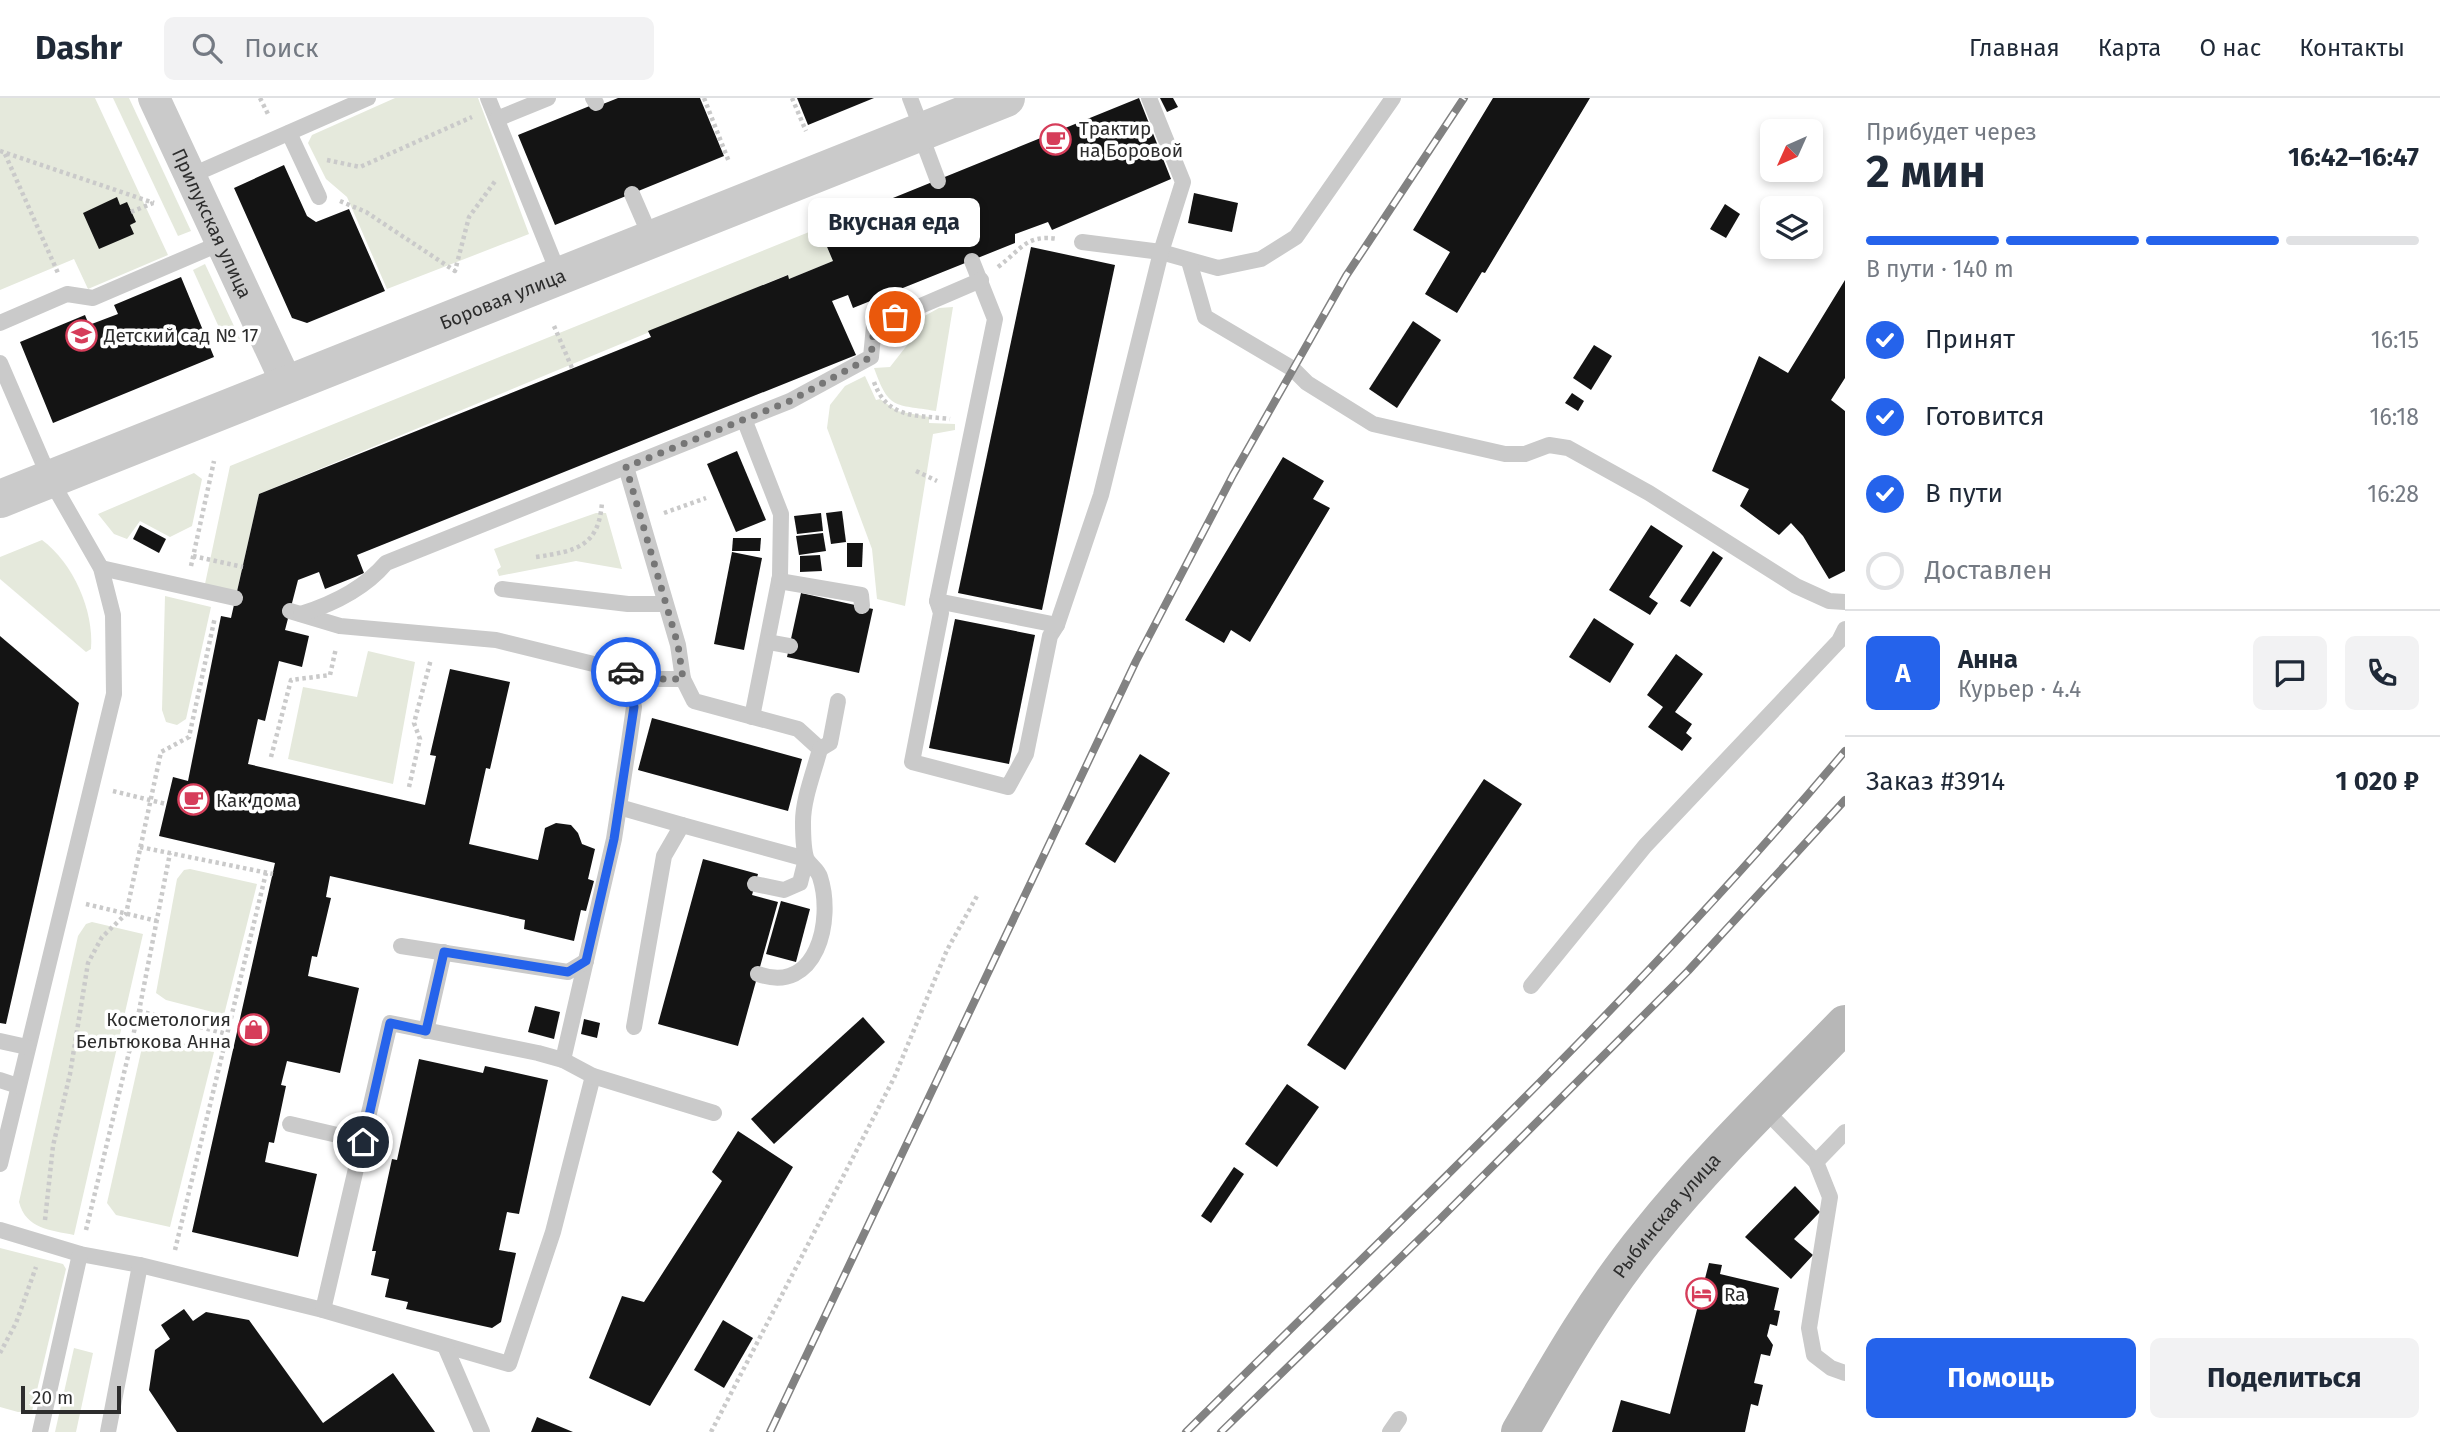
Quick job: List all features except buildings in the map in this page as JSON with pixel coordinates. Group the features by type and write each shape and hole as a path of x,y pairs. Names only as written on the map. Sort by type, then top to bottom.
{"main road":[{"name":"Рыбинская улица","path":"1520,1432 1560,1361 1606,1291 1648,1235 1763,1108 1845,1024"}],"street":[{"name":"Прилукская улица","path":"154,98 288,386"},
{"name":"Боровая улица","path":"0,499 652,241 917,121 1006,98"}],"lane":[{"path":"190,176 368,98"},
{"path":"548,98 492,108 560,278"},
{"path":"972,261 995,319 937,601 941,613 912,762 1008,787 1026,754 1050,636 1057,625 1101,495 1161,252 1183,182 1149,98"},
{"path":"1082,242 1161,252 1218,268 1261,259 1296,237 1322,204 1393,98"},
{"path":"917,121 939,181"},
{"path":"289,133 319,197"},
{"path":"632,194 652,241"},
{"path":"0,323 67,294 93,298 221,243"},
{"path":"1189,261 1205,317 1293,369 1307,383 1373,424 1505,454 1525,454 1549,444 1568,448 1649,493 1796,586 1829,601 1845,601"},
{"path":"683,679 658,679 496,640 340,626 295,612 321,608 372,580 386,563 790,401 871,357 874,326 981,280"},
{"path":"0,363 50,479 101,568 113,615 114,694 0,1164"},
{"path":"744,419 781,514 779,581 752,717"},
{"path":"626,467 678,645 683,679 694,701 798,729 820,749"},
{"path":"101,568 228,596"},
{"path":"779,581 861,595 862,606"},
{"path":"502,589 628,604 664,604"},
{"path":"937,601 1057,625"},
{"path":"1531,986 1645,846 1839,641 1845,629"},
{"path":"768,642 790,646"},
{"path":"563,1060 619,807 637,743 634,707 622,671"},
{"path":"755,884 784,890 800,883 806,859 803,787 820,749 830,743 838,701"},
{"path":"619,807 806,859 820,875 824,906 815,954 802,972 794,976 776,979 758,974"},
{"path":"634,1027 664,856 682,825"},
{"path":"401,946 568,972 586,961"},
{"path":"426,1031 444,952"},
{"path":"323,1310 390,1023 563,1060 593,1076 715,1113"},
{"path":"0,1041 27,1047"},
{"path":"0,1230 80,1254 140,1265 323,1310 509,1364 553,1233 593,1076"},
{"path":"0,1080 18,1086"},
{"path":"1763,1108 1816,1162 1830,1197 1829,1217 1809,1328 1814,1355 1831,1368 1845,1373"},
{"path":"290,1124 363,1142"},
{"path":"1816,1162 1845,1132"},
{"path":"40,1432 80,1254"},
{"path":"107,1432 140,1265"},
{"path":"445,1346 482,1432"}],"path":[{"path":"704,98 729,162"},
{"path":"792,98 806,131"},
{"path":"299,154 359,167 492,108"},
{"path":"2,152 153,203 131,212"},
{"path":"2,152 67,294"},
{"path":"319,197 334,199 366,212 455,271 469,217 513,157"},
{"path":"981,280 1018,252 1026,241 1040,236 1082,242"},
{"path":"554,326 572,368"},
{"path":"871,357 870,368 880,399 887,406 897,411 975,422"},
{"path":"186,587 215,461"},
{"path":"536,557 581,546 597,533 603,496 597,478"},
{"path":"641,521 706,498"},
{"path":"193,556 243,566"},
{"path":"0,1353 29,1289 41,1242 53,1146 70,1074 88,963 102,937 126,914 161,752 189,737 228,596"},
{"path":"271,757 291,680 330,675 340,626"},
{"path":"409,787 420,739 414,723 437,636"},
{"path":"92,786 166,804"},
{"path":"140,848 273,874"},
{"path":"80,1254 139,1011 170,853"},
{"path":"170,1272 266,873"},
{"path":"711,1432 894,1078 947,950 977,896"},
{"path":"64,899 157,921"},
{"path":"139,1011 227,1034"}],"shaded area":[{"path":"0,98 95,98 168,255 88,289 74,259 0,290"},
{"path":"113,98 129,98 191,231 178,236"},
{"path":"395,98 478,98 529,234 387,289 347,197 326,179 308,143 312,135"},
{"path":"819,228 833,261 789,279 787,275 259,494 237,591 205,584 230,466"},
{"path":"205,264 240,339 227,345 193,270"},
{"path":"953,307 936,411 895,403 884,391 874,368 890,367 908,344 899,330 939,308"},
{"path":"865,376 876,400 880,399 897,411 929,417 929,423 955,424 955,430 933,434 905,606 877,599 872,549 827,428 830,405 845,386"},
{"path":"194,473 202,479 192,526 170,537 140,521 127,539 114,534 98,514"},
{"path":"596,513 606,513 622,569 576,561 499,576 497,570 501,567 494,549"},
{"path":"42,540 72,574 85,603 91,634 91,649 86,652 0,579 0,557"},
{"path":"165,596 211,607 186,719 177,725 166,722 162,710"},
{"path":"368,651 415,662 393,784 288,759 303,687 357,697"},
{"path":"190,869 257,884 224,1015 166,1000 156,993 177,879 184,870"},
{"path":"92,922 143,934 74,1235 33,1223 22,1211 19,1202 78,936 86,924"},
{"path":"154,1035 214,1052 170,1227 116,1215 107,1203 143,1043"},
{"path":"0,1248 63,1264 66,1269 32,1411 18,1412 0,1407"},
{"path":"74,1348 93,1353 76,1432 55,1432"}],"railway":[{"path":"770,1432 1136,661 1233,475 1346,276 1464,98"},
{"path":"1186,1432 1606,1014 1768,841 1845,751"},
{"path":"1221,1432 1437,1222 1688,971 1845,800"}],"way so far":[{"path":"626,672 658,679 683,679 678,645 626,467 790,401 860,365 871,357 874,326 895,317"}],"place":[{"name":"Трактир на Боровой","path":"1056,139"},
{"name":"Вкусная еда","path":"895,317"},
{"name":"Детский сад № 17","path":"81,335"},
{"name":"Как дома","path":"193,800"},
{"name":"Косметология Бельтюкова Анна","path":"254,1030"},
{"name":"Ra","path":"1701,1294"}],"route":[{"path":"363,1142 390,1023 426,1031 444,952 568,972 586,961 614,839 634,707 622,671 626,672"}]}
